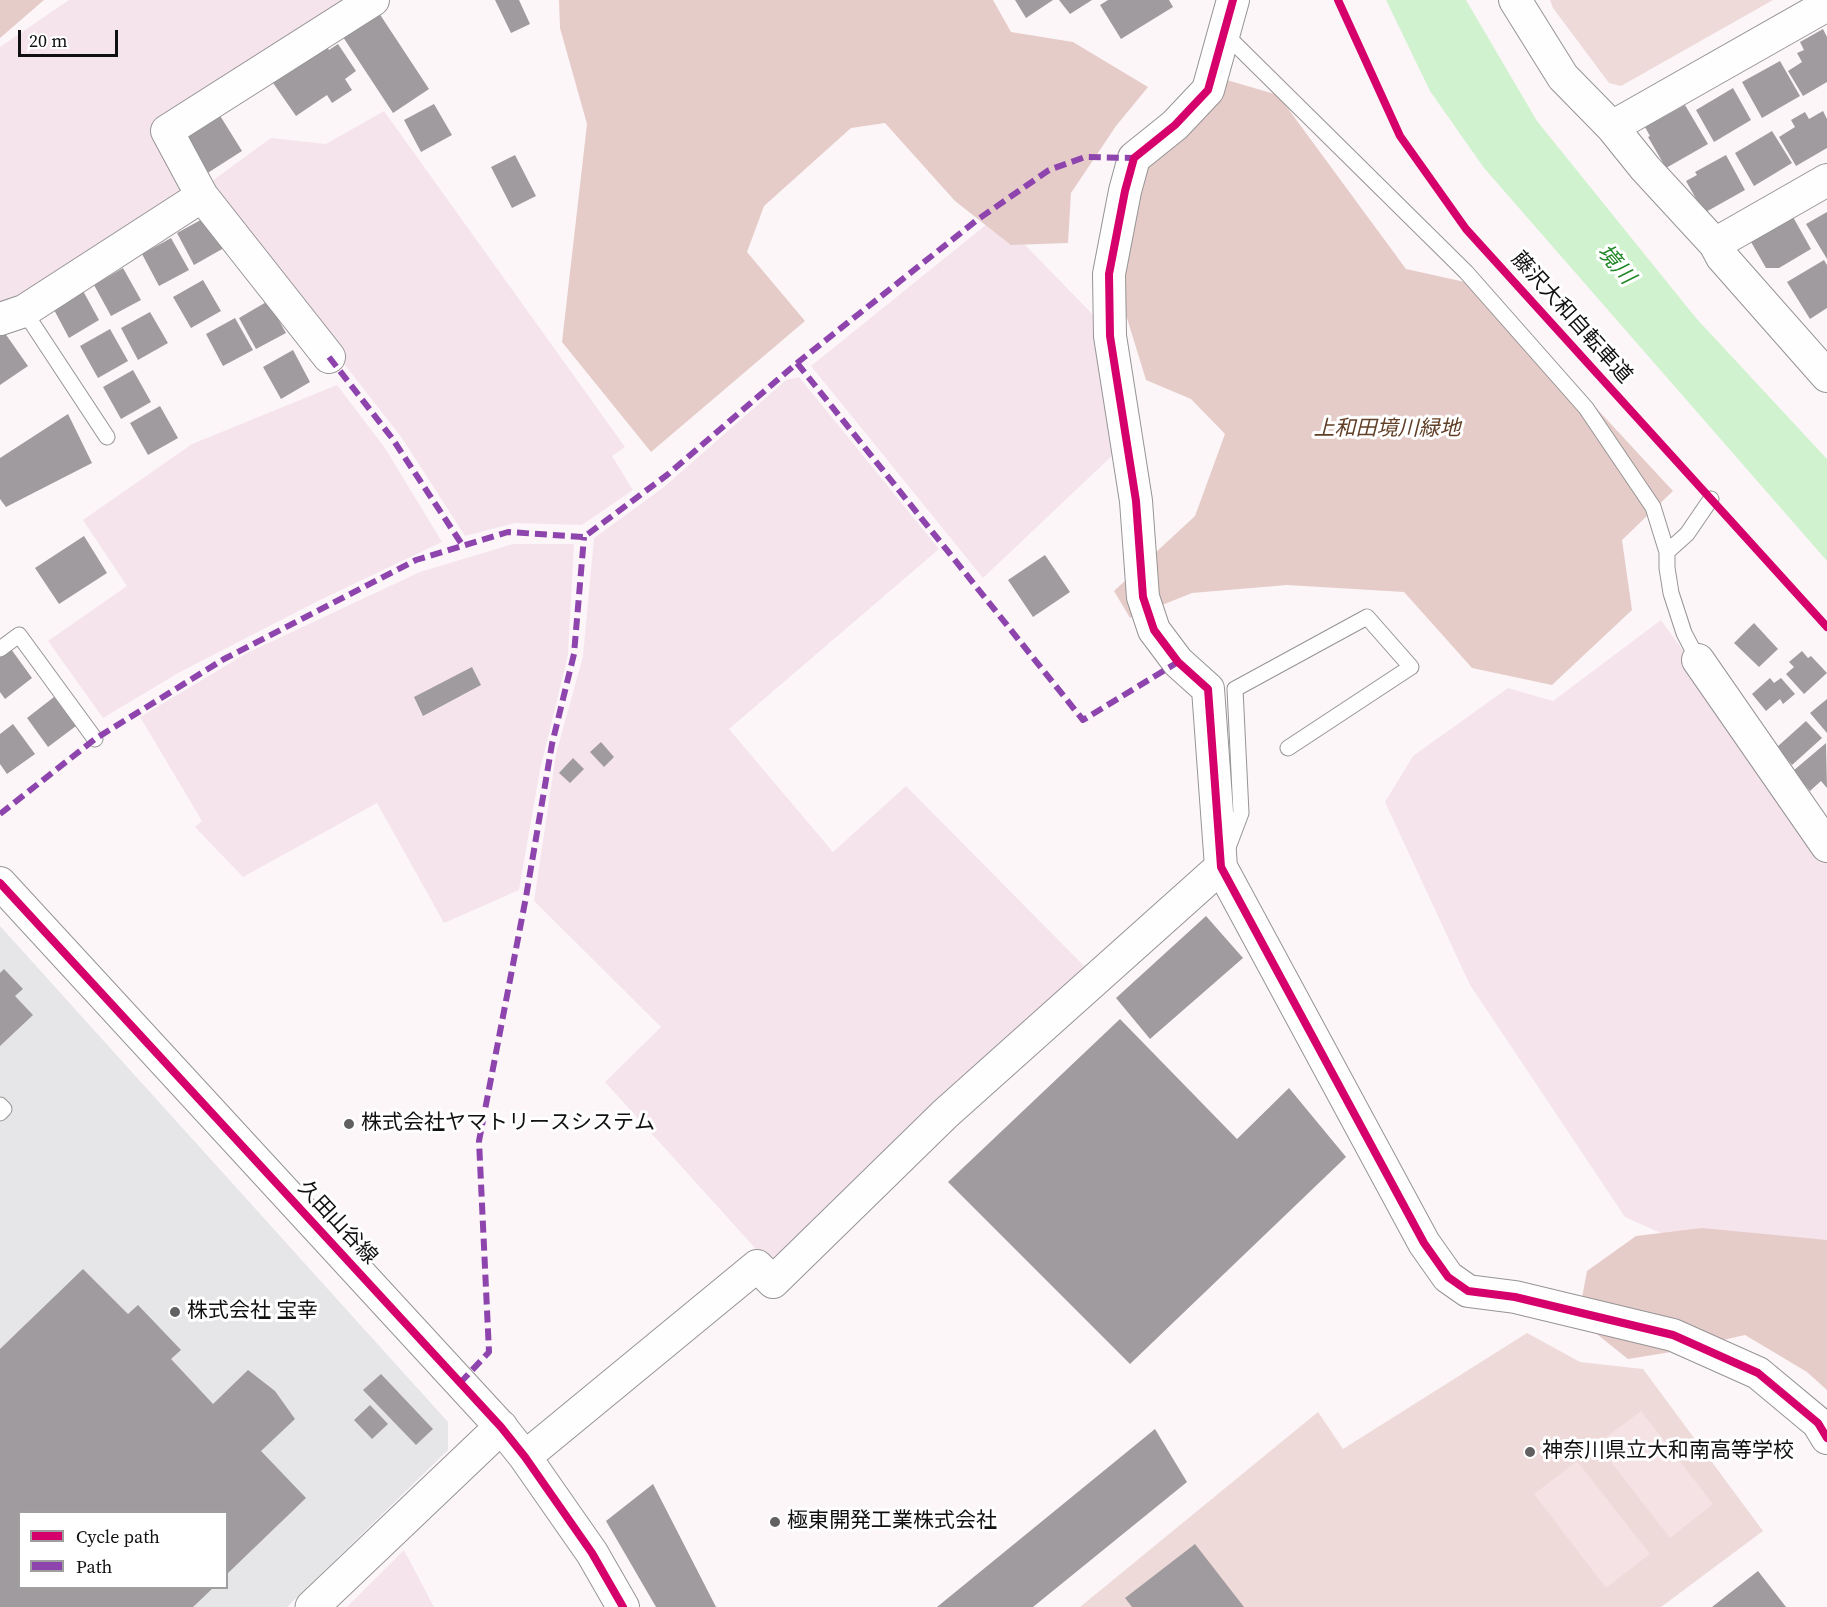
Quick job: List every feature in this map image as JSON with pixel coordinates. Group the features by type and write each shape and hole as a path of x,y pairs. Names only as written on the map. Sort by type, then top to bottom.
{"street":[{"path":"329,357 202,196 167,131 373,0"},
{"path":"1233,0 1208,90 1176,125 1134,158 1125,191 1109,274 1110,336 1136,501 1143,597 1154,630 1178,662 1208,689 1221,867 1424,1243 1448,1277 1468,1291 1515,1297 1673,1335 1758,1373 1818,1423 1827,1437"},
{"path":"1515,0 1563,76 1612,127 1645,168 1715,244 1722,258 1827,376"},
{"path":"1612,127 1827,4"},
{"path":"1715,244 1827,180"},
{"path":"12,315 202,196"},
{"path":"1698,660 1822,828"},
{"path":"525,1457 757,1266 773,1282 945,1114 1221,867"},
{"name":"久田山谷線","path":"0,883 501,1427 525,1457 592,1553 623,1607"},
{"path":"312,1607 501,1427"}],"lane":[{"path":"1224,33 1466,272 1586,408 1653,507 1667,552 1671,593 1684,633 1698,660"},
{"path":"12,315 107,436"},
{"path":"1667,552 1687,534 1711,499"},
{"path":"1221,867 1241,813 1235,689 1367,617 1411,667 1288,748"},
{"path":"0,649 19,635 95,739"},
{"path":"0,1105 4,1109 0,1113"}],"shaded area":[{"path":"69,0 352,0 156,122 185,182 181,199 0,307 0,47"},
{"path":"1550,0 1773,0 1621,86 1609,83 1553,8"},
{"path":"384,111 625,447 612,456 633,490 582,525 515,523 465,536 402,438 224,210 212,181 271,138 326,144"},
{"path":"997,216 1097,319 1116,452 983,578 811,366"},
{"path":"799,377 939,549 729,729 833,852 906,786 1088,970 774,1269 605,1082 661,1027 534,901 556,754 583,656 594,538 664,487 786,380"},
{"path":"337,385 385,448 442,542 320,600 180,672 103,718 48,641 127,586 83,520 192,444"},
{"path":"513,544 574,544 568,655 540,770 519,890 444,923 377,803 243,877 195,827 202,821 140,717 247,653 420,572"},
{"path":"1661,620 1827,850 1827,1241 1717,1258 1625,1217 1470,985 1385,802 1413,756 1508,688 1553,701"},
{"name":"株式会社 宝幸","path":"0,926 448,1422 448,1450 287,1607 0,1607"},
{"name":"神奈川県立大和南高等学校","path":"1527,1333 1580,1362 1643,1369 1763,1531 1661,1607 1080,1607 1318,1412 1343,1449"},
{"path":"1641,1411 1713,1504 1670,1538 1597,1444"},
{"path":"1577,1461 1650,1554 1606,1588 1534,1494"},
{"path":"404,1550 434,1607 347,1607"}],"green space":[{"path":"0,0 44,0 0,38"},
{"path":"559,0 993,0 1011,32 1073,42 1148,87 1116,126 1071,193 1068,243 1011,245 955,201 885,123 851,128 764,206 747,252 805,321 651,452 562,342 587,124 560,28"},
{"name":"上和田境川緑地","path":"1220,78 1278,95 1406,269 1483,286 1673,491 1622,540 1632,610 1552,685 1472,668 1404,592 1287,585 1192,593 1130,618 1114,591 1195,516 1225,434 1191,399 1146,380 1115,279 1139,174"},
{"path":"1702,1228 1827,1240 1827,1390 1807,1372 1745,1335 1628,1359 1578,1319 1587,1271 1636,1236"}],"water":[{"name":"境川","path":"1386,0 1466,0 1537,121 1696,318 1827,459 1827,561 1484,168 1430,91"}],"building":[{"path":"495,0 519,0 530,24 511,33"},
{"path":"1015,0 1053,0 1026,18"},
{"path":"1059,0 1092,0 1070,14"},
{"path":"1108,0 1169,0 1173,7 1121,39 1100,5"},
{"path":"379,13 429,89 393,113 343,37"},
{"path":"1823,29 1827,37 1827,82 1803,96 1788,71 1802,62 1797,53 1804,50 1800,42"},
{"path":"325,44 329,50 338,44 356,71 345,79 352,90 332,103 327,95 296,116 271,80"},
{"path":"1780,61 1800,96 1762,118 1742,82"},
{"path":"1733,88 1751,120 1714,142 1696,110"},
{"path":"434,104 452,135 421,152 404,120"},
{"path":"1685,105 1708,144 1666,168 1648,137 1650,136 1645,127"},
{"path":"1823,111 1827,119 1827,148 1796,166 1779,137 1795,127 1791,120 1805,112 1809,119"},
{"path":"219,114 242,151 206,174 182,138"},
{"path":"1772,131 1792,163 1754,186 1735,153"},
{"path":"515,155 536,196 512,208 491,167"},
{"path":"1726,155 1745,190 1704,213 1686,181 1697,175 1695,172"},
{"path":"1827,212 1827,259 1806,224"},
{"path":"206,217 224,248 194,265 177,233"},
{"path":"1793,217 1811,249 1779,268 1766,268 1751,242"},
{"path":"171,238 189,270 159,286 142,254"},
{"path":"1824,260 1827,265 1827,308 1810,319 1787,282"},
{"path":"123,268 141,300 111,316 94,285"},
{"path":"203,280 221,311 191,328 173,297"},
{"path":"82,289 99,320 69,338 52,306"},
{"path":"268,301 286,333 256,349 239,318"},
{"path":"150,312 168,343 138,360 121,328"},
{"path":"235,318 253,350 223,366 206,334"},
{"path":"2,329 28,366 0,385 0,330"},
{"path":"110,329 128,361 98,378 80,346"},
{"path":"293,350 310,382 281,399 263,367"},
{"path":"133,370 151,402 121,419 103,387"},
{"path":"160,406 178,438 148,455 130,423"},
{"path":"68,414 92,463 6,507 0,499 0,458"},
{"path":"84,536 107,573 59,604 35,568"},
{"path":"1045,555 1070,592 1033,617 1008,580"},
{"path":"1754,623 1778,649 1759,667 1734,643"},
{"path":"11,649 32,678 5,699 0,692 0,657"},
{"path":"1802,651 1808,658 1811,656 1827,673 1804,694 1786,674 1794,667 1789,662"},
{"path":"472,667 481,685 423,716 414,697"},
{"path":"1770,678 1774,683 1781,678 1795,694 1783,704 1780,699 1766,711 1752,694"},
{"path":"54,697 76,726 48,747 27,718"},
{"path":"1827,699 1827,733 1810,713"},
{"path":"1806,721 1822,738 1792,765 1777,747"},
{"path":"13,724 35,754 7,774 0,764 0,734"},
{"path":"601,742 614,757 604,767 590,752"},
{"path":"1826,743 1827,788 1821,781 1810,791 1793,771"},
{"path":"573,758 584,769 570,783 559,773"},
{"path":"1206,916 1243,958 1150,1039 1116,998"},
{"path":"4,969 23,989 15,996 33,1015 0,1046 0,973"},
{"path":"1120,1019 1237,1139 1289,1088 1346,1157 1130,1364 948,1182"},
{"path":"83,1269 128,1314 138,1305 181,1350 171,1359 213,1404 248,1370 275,1391 295,1419 261,1451 306,1498 228,1573 228,1511 18,1511 18,1589 212,1589 193,1607 0,1607 0,1349"},
{"path":"381,1374 433,1429 416,1445 363,1390"},
{"path":"370,1405 388,1424 372,1439 354,1420"},
{"path":"1155,1429 1187,1482 1033,1607 937,1607"},
{"path":"653,1484 716,1607 656,1607 606,1521"},
{"path":"1195,1544 1244,1607 1132,1607 1125,1598"},
{"path":"1758,1571 1786,1607 1712,1607"}],"marked path":[{"path":"0,814 95,739 224,659 416,560 508,532 584,537 667,475 797,363 977,220 1049,170 1085,157 1134,158"},
{"path":"329,357 392,438 463,546"},
{"path":"797,363 1083,720 1178,662"},
{"path":"460,1383 489,1352 479,1141 526,897 552,744 574,654 584,537"}],"cycle path":[{"path":"1233,0 1208,90 1175,125 1134,158 1125,191 1109,274 1110,336 1136,501 1143,597 1154,630 1178,662 1208,689 1221,867 1424,1243 1448,1277 1468,1291 1515,1297 1673,1335 1758,1373 1818,1423 1827,1438"},
{"name":"藤沢大和自転車道","path":"1338,0 1400,136 1466,229 1827,627"},
{"path":"0,883 501,1427 525,1457 592,1553 623,1607"}],"place":[{"name":"株式会社ヤマトリースシステム","path":"349,1124"},
{"name":"株式会社 宝幸","path":"175,1312"},
{"name":"神奈川県立大和南高等学校","path":"1530,1452"},
{"name":"極東開発工業株式会社","path":"775,1522"}]}
